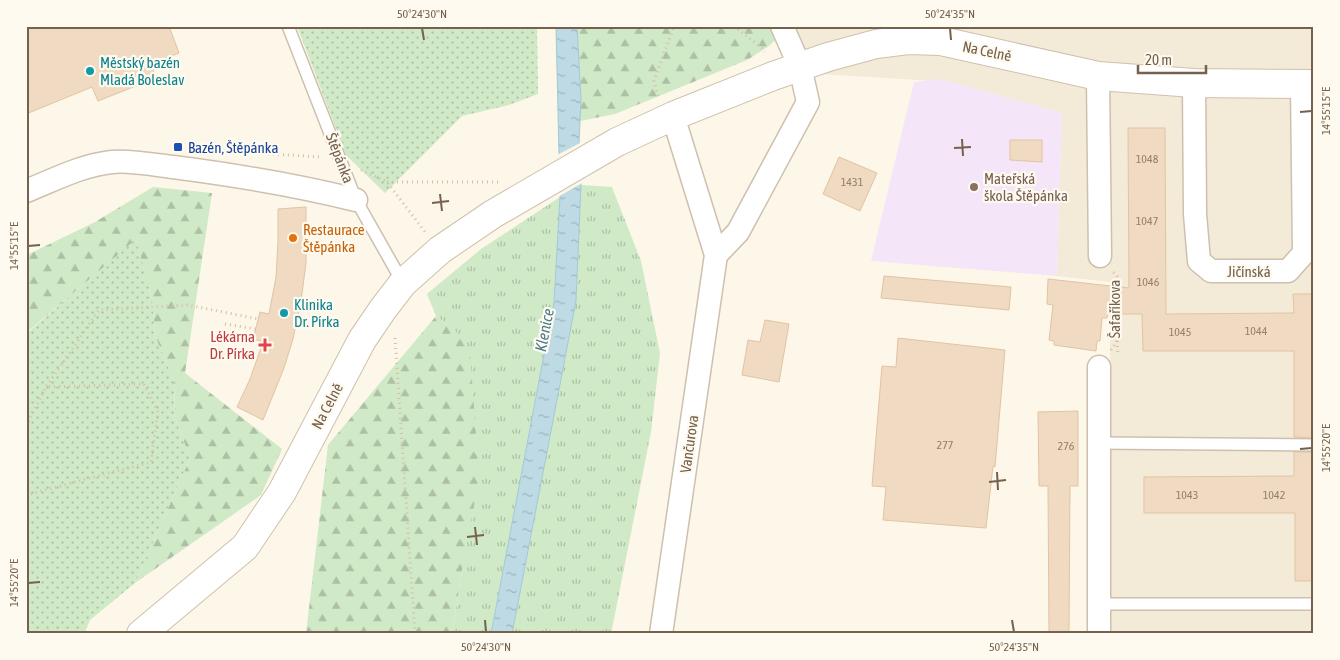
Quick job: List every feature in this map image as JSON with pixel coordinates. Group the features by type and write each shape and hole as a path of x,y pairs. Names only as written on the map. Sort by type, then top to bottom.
{"street":[{"path":"716,255 738,232 808,102 800,67 782,26"},
{"name":"Na Celně","path":"141,634 245,547 282,492 362,340 403,284 440,250 493,214 617,142 666,109 876,44 942,34 1098,76 1194,83 1308,83"},
{"path":"1098,76 1100,256"},
{"name":"Jičínská","path":"1194,83 1195,214 1199,261 1211,271 1288,271 1304,253 1308,83"},
{"name":"Vančurova","path":"661,634 716,255 666,109"},
{"path":"26,191 84,168 114,162 191,170 310,188 356,200"},
{"path":"1099,634 1100,367"}],"lane":[{"name":"Štěpánka","path":"288,26 356,200 403,284"},
{"path":"1099,442 1314,444"},
{"path":"1099,604 1314,604"}],"path":[{"path":"666,109 654,81 674,26"},
{"path":"734,26 763,49 773,76"},
{"path":"387,182 504,182"},
{"name":"Šafaříkova","path":"1100,256 1116,276 1117,341 1100,367"},
{"path":"26,426 46,386 99,310 188,305 258,319"},
{"path":"226,324 256,328"},
{"path":"395,329 415,634"},
{"path":"26,495 152,462 158,412 144,384 46,386"}],"shaded area":[{"path":"771,26 1314,26 1314,634 1110,634 1110,282 1057,276 1062,113 951,82 822,74 777,38"},
{"name":"Mateřská škola Štěpánka","path":"941,79 1062,113 1057,276 871,261 914,82"}],"green space":[{"path":"297,26 537,26 538,94 509,105 462,116 385,193 346,155"},
{"path":"577,26 771,26 777,38 769,46 747,60 615,114 580,121 581,99"},
{"path":"581,185 612,187 641,261 660,353 651,432 611,634 512,634 576,301"},
{"path":"153,187 212,193 185,373 282,449 261,495 135,583 190,458 175,418 174,380 155,336 152,299 136,240 26,333 26,257 95,222"},
{"path":"560,197 554,302 491,634 452,634 462,571 455,330 436,316 427,294 481,249"},
{"path":"136,239 152,299 155,336 174,380 175,418 190,458 135,583 90,620 84,634 26,634 26,334"},
{"path":"436,316 455,330 470,351 479,479 452,634 306,634 328,445"}],"water":[{"path":"556,26 577,26 581,99 579,143 581,185 576,301 512,634 491,634 554,302 560,197"}],"pier":[{"path":"582,142 584,182 558,197 555,156"}],"building":[{"name":"Městský bazén Mladá Boleslav","path":"26,26 169,26 179,53 151,64 156,78 98,101 92,87 26,114"},
{"path":"1128,128 1165,128 1166,314 1294,313 1293,294 1314,294 1314,438 1294,437 1294,351 1143,351 1142,314 1108,314 1107,318 1102,318 1100,341 1097,341 1096,351 1054,345 1054,341 1049,340 1053,305 1047,304 1048,279 1129,288"},
{"path":"1010,140 1042,140 1042,162 1010,160"},
{"path":"839,157 877,173 860,211 823,194"},
{"name":"Klinika Dr. Pírka","path":"306,207 306,263 301,301 293,339 284,368 263,420 237,407 250,379 263,342 253,339 260,312 269,314 276,277 278,209"},
{"path":"884,276 1011,287 1009,310 881,298"},
{"path":"765,320 789,324 779,382 742,375 748,340 760,342"},
{"path":"898,338 1005,350 995,467 993,466 986,528 883,520 886,487 872,486 882,366 896,367"},
{"path":"1078,411 1078,486 1070,486 1069,634 1049,634 1048,486 1039,486 1038,412"},
{"path":"1294,452 1314,452 1314,581 1295,581 1295,513 1144,513 1144,477 1294,476"}],"place":[{"name":"Městský bazén Mladá Boleslav","path":"90,71"},
{"name":"Bazén, Štěpánka","path":"178,147"},
{"name":"Mateřská škola Štěpánka","path":"974,187"},
{"name":"Restaurace Štěpánka","path":"293,238"},
{"name":"Klinika Dr. Pírka","path":"284,313"},
{"name":"Lékárna Dr. Pírka","path":"265,345"}],"water label":[{"name":"Klenice","path":"544,330"}]}
